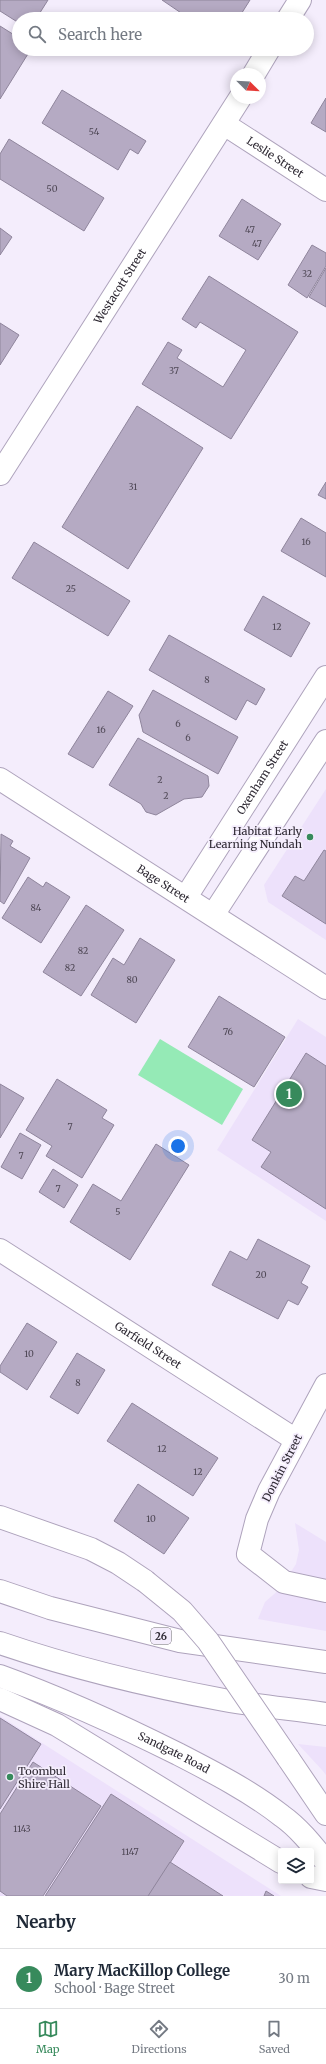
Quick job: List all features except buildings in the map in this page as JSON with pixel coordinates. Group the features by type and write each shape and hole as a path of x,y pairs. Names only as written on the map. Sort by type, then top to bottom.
{"main road":[{"path":"292,12 300,0"},
{"path":"258,68 265,56"},
{"name":"Westacott Street","path":"0,474 236,104"},
{"name":"Leslie Street","path":"224,124 326,190"},
{"name":"Oxenham Street","path":"186,897 326,677"},
{"path":"213,915 326,741"},
{"name":"Bage Street","path":"0,779 326,988"},
{"name":"Garfield Street","path":"0,1250 296,1440"},
{"name":"Donkin Street","path":"326,1385 269,1491 257,1519 248,1554 284,1582 326,1591"},
{"path":"0,1517 91,1549 145,1581 182,1611 208,1641 326,1814"},
{"name":"26","path":"0,1591 50,1608 180,1641 326,1662"},
{"path":"0,1643 100,1673 167,1688 224,1700 326,1714"},
{"name":"Sandgate Road","path":"0,1676 70,1703 128,1729 236,1785 283,1816 310,1842 326,1862"},
{"path":"0,1699 57,1725 278,1860"},
{"path":"314,1878 326,1880"}],"shaded area":[{"name":"Habitat Early Learning Nundah","path":"326,789 326,940 268,902 264,885"},
{"path":"298,1019 326,1037 326,1221 217,1150"},
{"path":"295,1523 326,1542 326,1631 258,1619 265,1602 280,1589 296,1564 299,1550"},
{"path":"0,1716 281,1896 0,1896"},
{"path":"298,1744 326,1747 326,1775 322,1770"}],"green space":[{"path":"160,1039 243,1089 222,1125 138,1075"}],"place":[{"name":"Habitat Early Learning Nundah","path":"310,837"},
{"name":"Mary MacKillop College","path":"289,1094"},
{"name":"Toombul Shire Hall","path":"10,1777"}]}
